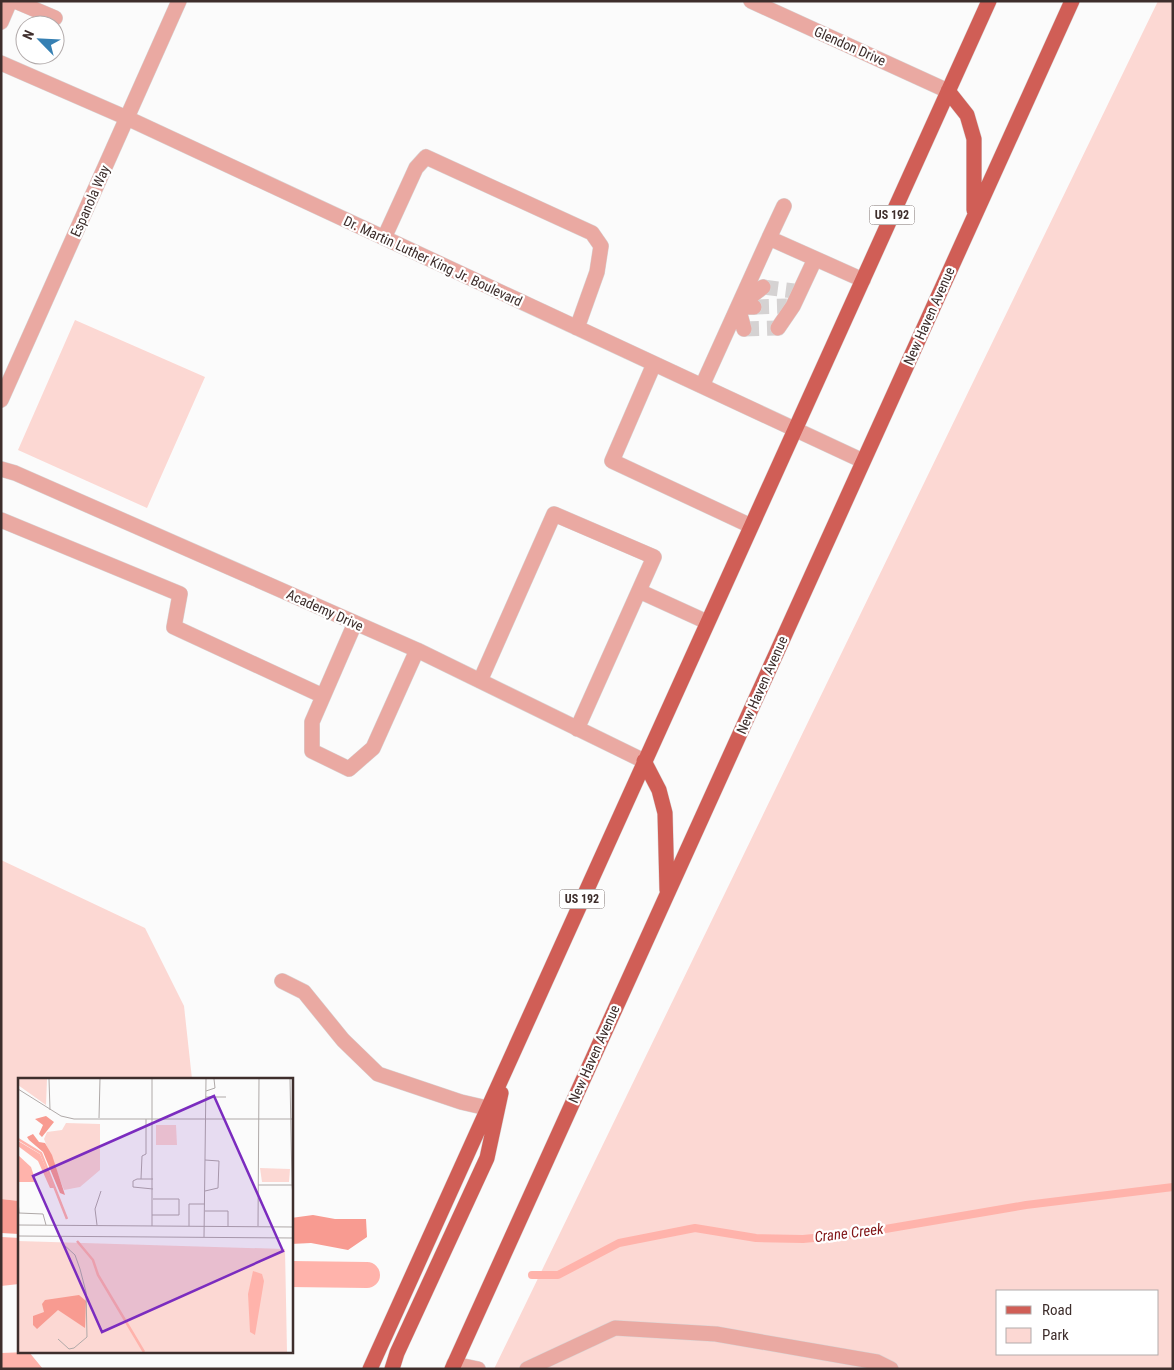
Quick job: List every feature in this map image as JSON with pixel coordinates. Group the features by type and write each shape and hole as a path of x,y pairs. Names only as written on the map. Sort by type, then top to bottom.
{"main road":[{"name":"US 192","path":"370,1369 989,1"},
{"name":"New Haven Avenue","path":"453,1367 1072,1"},
{"path":"948,91 967,115 974,139 974,216"},
{"path":"644,761 659,790 665,813 667,894"},
{"path":"392,1369 487,1158 507,1065"}],"street":[{"path":"1,22 10,1"},
{"path":"15,1 47,15"},
{"name":"Espanola Way","path":"1,400 179,1"},
{"name":"Glendon Drive","path":"751,1 948,91"},
{"name":"Dr. Martin Luther King Jr. Boulevard","path":"1,63 127,118 863,461"},
{"path":"384,238 416,168 426,157 592,233 601,246 597,272 577,328"},
{"path":"702,386 784,206"},
{"path":"769,238 863,280"},
{"path":"778,328 815,259"},
{"path":"738,307 763,287"},
{"path":"738,307 754,306"},
{"path":"738,307 744,329"},
{"path":"654,364 612,461 751,526"},
{"name":"Academy Drive","path":"8,471 417,650 644,761"},
{"path":"480,681 554,514 654,557 577,728"},
{"path":"1,520 180,594 174,627 322,696"},
{"path":"639,591 708,622"},
{"path":"355,623 312,722 312,751 348,768 373,748 417,650"},
{"path":"282,981 304,992 343,1040 378,1074 395,1081 488,1108"},
{"path":"527,1369 615,1328 716,1334 876,1362 891,1369"},
{"path":"453,1367 478,1369"}],"green space":[{"path":"1158,1 1173,1 1173,1369 494,1369"},
{"path":"75,320 205,377 147,508 18,450"},
{"path":"1,860 145,928 184,1006 192,1078 18,1078 18,1201 1,1199"}],"shaded area":[{"path":"1,1199 18,1201 18,1234 1,1233"},
{"path":"313,1215 335,1219 366,1219 367,1237 348,1250 311,1243 292,1244 292,1218"},
{"path":"1,1262 18,1263 18,1284 1,1286"},
{"path":"29,1352 43,1369 1,1369 1,1353"}],"waterway":[{"name":"Crane Creek","path":"532,1275 558,1275 619,1243 695,1228 756,1238 803,1239 856,1234 1026,1205 1173,1187"},
{"name":"Crane Creek","path":"1,1250 18,1251"},
{"name":"Crane Creek","path":"292,1274 367,1275"}],"tunnel":[{"path":"763,287 794,291"},
{"path":"754,307 787,306"},
{"path":"744,329 778,328"}]}
